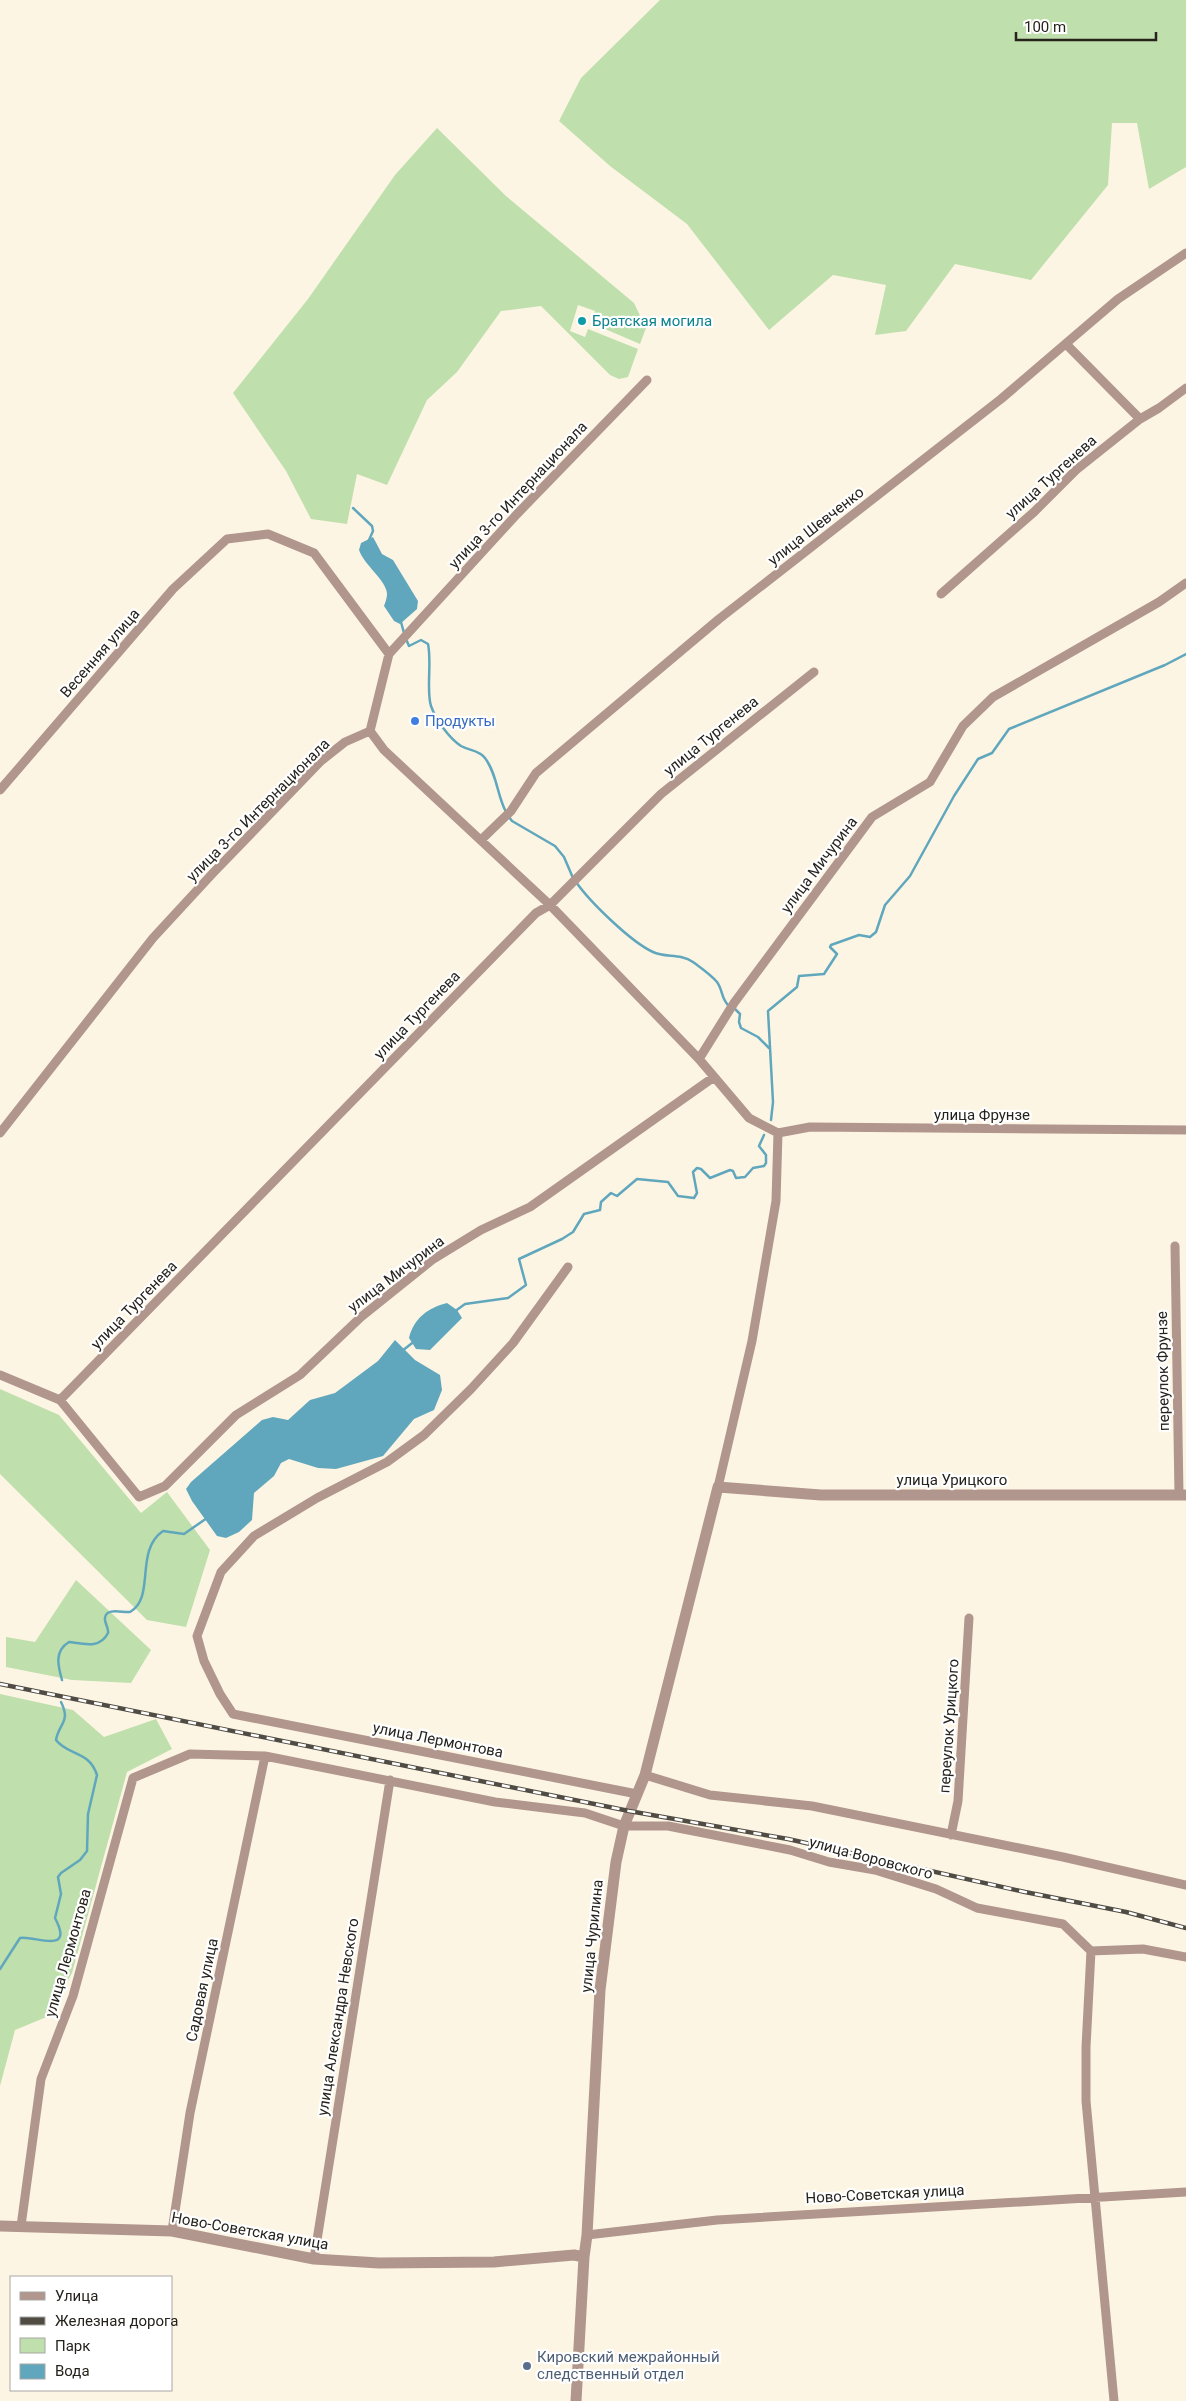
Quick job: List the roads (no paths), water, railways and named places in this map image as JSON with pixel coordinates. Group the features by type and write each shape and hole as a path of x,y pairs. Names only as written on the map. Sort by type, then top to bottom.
{"street":[{"name":"улица Шевченко","path":"481,840 511,811 536,773 718,619 1001,399 1118,299 1186,253"},
{"path":"1066,344 1140,419"},
{"name":"улица 3-го Интернационала","path":"0,1133 153,938 321,761 344,742 370,731 389,654 517,514 647,380"},
{"name":"улица Тургенева","path":"941,594 1034,512 1076,470 1140,419 1160,408 1186,388"},
{"name":"Весенняя улица","path":"0,790 173,589 227,539 268,534 314,553 389,654"},
{"name":"улица Мичурина","path":"699,1059 734,1003 872,817 930,782 964,726 993,697 1159,602 1186,583"},
{"name":"улица Тургенева","path":"60,1400 529,920 550,905 661,794 814,672"},
{"path":"370,731 384,750 550,905 699,1059 749,1118 778,1133 776,1201 752,1341 718,1488"},
{"name":"улица Мичурина","path":"60,1400 139,1497 165,1486 236,1415 300,1375 361,1316 432,1260 481,1230 530,1207 714,1077"},
{"name":"улица Фрунзе","path":"778,1133 810,1127 1186,1130"},
{"name":"переулок Фрунзе","path":"1175,1246 1183,1495"},
{"name":"улица Лермонтова","path":"568,1267 512,1343 471,1390 424,1435 388,1462 317,1498 254,1536 221,1572 197,1636 204,1660 220,1694 233,1714 637,1794"},
{"path":"0,1375 60,1400"},
{"name":"улица Урицкого","path":"718,1488 821,1496 1183,1495"},
{"name":"улица Чурилина","path":"576,2401 600,1990 614,1871 624,1826 645,1775 718,1488"},
{"name":"переулок Урицкого","path":"951,1835 958,1801 969,1618"},
{"name":"улица Лермонтова","path":"21,2226 41,2078 73,1996 133,1778 190,1754"},
{"name":"улица Воровского","path":"190,1754 266,1756 495,1802 586,1813 624,1826 668,1826 790,1850 829,1862 875,1870 936,1889 977,1908 1063,1924 1091,1951"},
{"name":"Садовая улица","path":"172,2231 190,2113 266,1756"},
{"path":"645,1775 710,1795 812,1806 1063,1857 1186,1885"},
{"name":"улица Александра Невского","path":"314,2259 390,1780"},
{"path":"1114,2401 1086,2101 1086,2047 1091,1951 1143,1949 1186,1957"},
{"name":"Ново-Советская улица","path":"587,2235 717,2220 1186,2192"},
{"name":"Ново-Советская улица","path":"0,2226 172,2231 314,2259 379,2263 494,2262 574,2256 584,2257"}],"water":[{"path":"373,537 382,554 393,560 418,601 417,609 400,624 394,621 384,606 387,596 386,589 359,550 361,543"},
{"path":"447,1303 457,1310 462,1318 430,1350 416,1349 409,1338 418,1319 428,1311"},
{"path":"395,1340 415,1360 440,1375 442,1390 434,1410 414,1419 383,1456 336,1469 318,1468 289,1459 281,1463 274,1476 254,1493 252,1520 239,1532 226,1538 217,1536 192,1501 186,1489 191,1482 262,1420 273,1417 288,1420 310,1400 335,1393 378,1361"}],"waterway":[{"path":"353,508 372,526 373,531 369,540"},
{"path":"401,622 404,633"},
{"path":"406,639 409,646 421,640 428,644 429,693 433,711 443,728 456,743 464,748 480,753 485,758 492,771 506,812"},
{"path":"771,1120 773,1102 768,1011 797,987 799,976 824,974 837,954 830,947 831,945 859,935 870,937 876,932 885,905 910,876 954,796 978,759 992,753 1009,729 1165,665 1186,654"},
{"path":"509,817 512,821 555,846 564,857 573,878"},
{"path":"576,882 612,921 644,947 658,954 688,959 706,972 717,982 729,1006"},
{"path":"734,1008 740,1014 739,1022 741,1028 758,1037 769,1048"},
{"path":"454,1312 465,1304 508,1298 526,1285 519,1259 573,1232 584,1214 600,1210 601,1202 611,1193 617,1196 637,1179 668,1182 678,1196 694,1198 697,1193 693,1172 697,1168 701,1169 710,1178 730,1170 733,1171 736,1178 745,1177 753,1168 764,1166 766,1163 766,1155 759,1146 764,1135"},
{"path":"402,1351 416,1340"},
{"path":"62,1680 58,1659 64,1646 69,1642 91,1644 101,1641 108,1633 105,1620 108,1613 115,1611 130,1612 138,1605 142,1596 149,1550 154,1540 163,1531 184,1534 207,1518"},
{"path":"0,1969 20,1938 50,1941 60,1937 60,1930 55,1918 61,1894 58,1877 80,1860 87,1851 88,1814 97,1775 89,1761 66,1749 56,1740 65,1718 61,1702"}],"railway":[{"path":"0,1684 629,1811 788,1839 1025,1892 1126,1912 1186,1928"}],"place":[{"name":"Братская могила","path":"582,321"},
{"name":"Продукты","path":"415,721"},
{"name":"Кировский межрайонный следственный отдел","path":"527,2366"}]}
